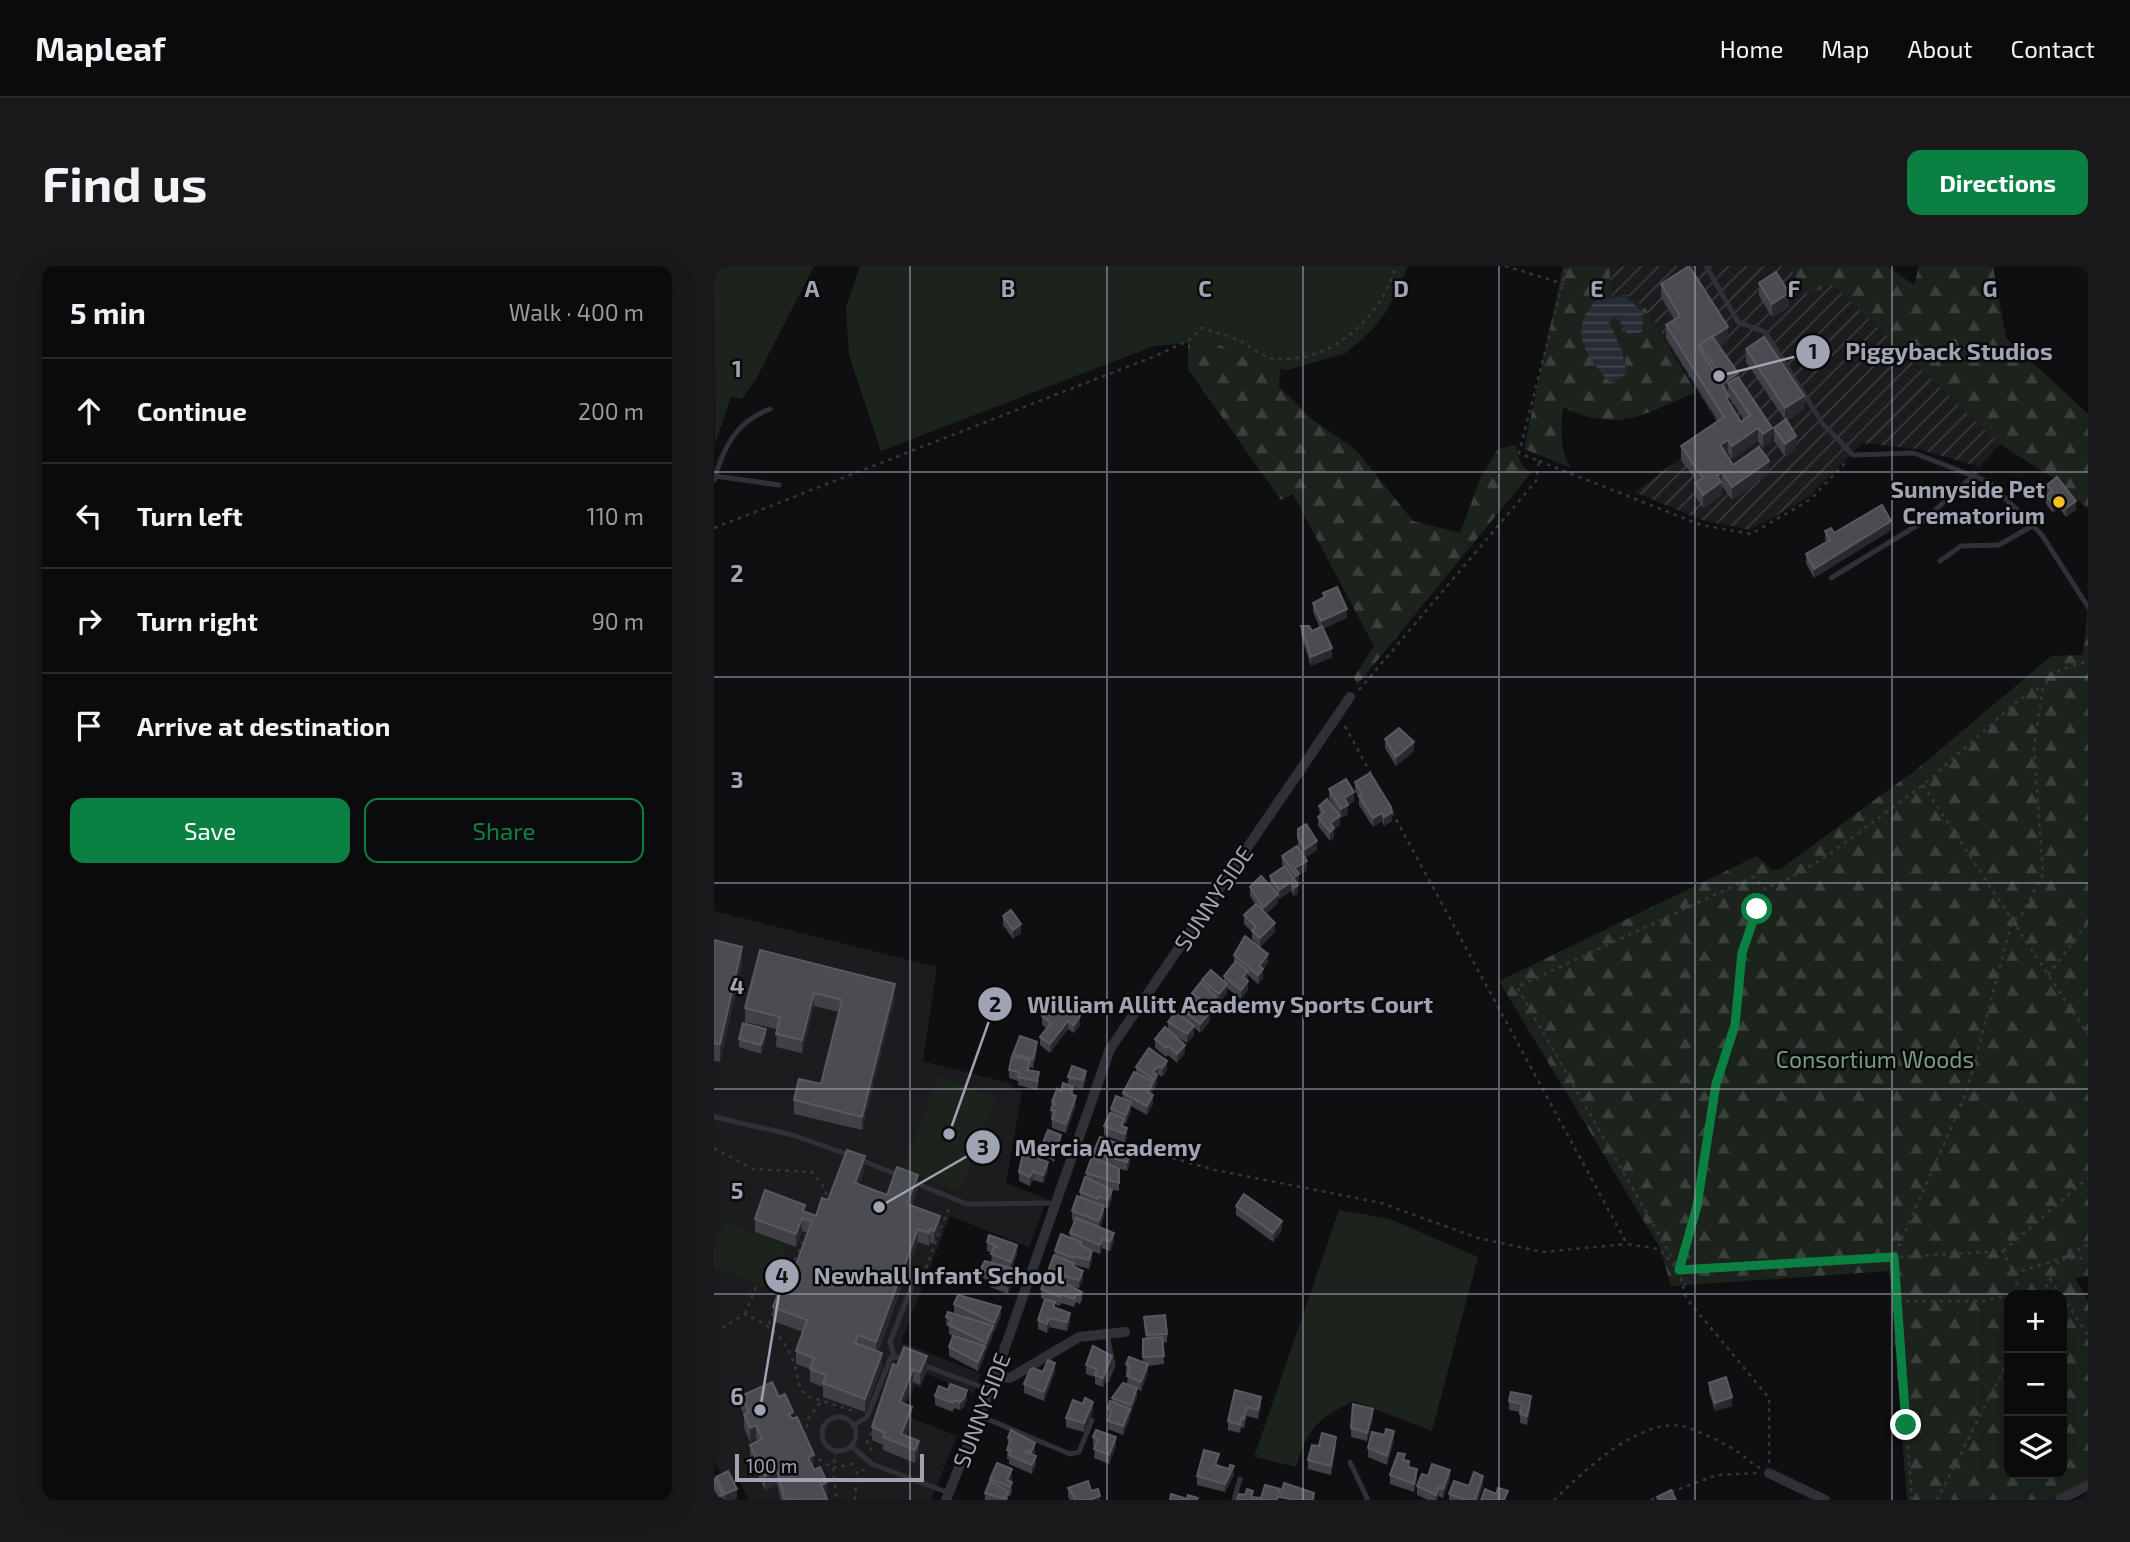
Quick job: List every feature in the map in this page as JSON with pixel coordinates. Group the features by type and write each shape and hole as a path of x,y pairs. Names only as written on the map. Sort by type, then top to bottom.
{"street":[{"name":"SUNNYSIDE","path":"948,1497 995,1377 1110,1049 1353,695"},
{"path":"995,1377 1010,1378 1079,1337 1125,1332"},
{"path":"1769,1473 1825,1500"},
{"path":"2060,1500 2088,1485"}],"lane":[{"path":"1706,266 1738,322 1765,332 1823,424 1853,455 1914,453 1975,474 1989,482 2034,525 2088,607"},
{"path":"770,409 753,415 736,430 727,442 715,478 779,485"},
{"path":"1831,578 1921,523 1975,474"},
{"path":"1940,561 1961,546 1999,545 2034,525"},
{"path":"714,1116 793,1135 967,1204 1056,1203"},
{"path":"853,1426 868,1414 880,1380 894,1356 890,1342 915,1278"},
{"path":"1107,1334 1113,1365 1107,1380"},
{"path":"894,1356 990,1390"},
{"path":"980,1416 1070,1454 1079,1451 1092,1420"},
{"path":"839,1417 853,1426 856,1436 851,1446 836,1451 823,1441 825,1425 839,1417"},
{"path":"851,1446 872,1464 948,1497"},
{"path":"1350,1462 1368,1500"},
{"path":"1234,1500 1240,1479"}],"path":[{"path":"714,528 1155,356 1188,341 1202,328 1238,340 1261,354 1276,359 1323,350 1347,339 1375,311 1396,266"},
{"path":"1505,266 1564,284"},
{"path":"1567,266 1520,453 1701,524 1751,534 1811,499 1853,455"},
{"path":"1353,695 1536,481 1539,461"},
{"path":"1765,888 1783,882 1827,856 1923,785 2020,699 2043,686 2060,670 2088,661"},
{"path":"1912,1500 1894,1257 1966,1094 2012,921 2022,914 2043,874 2034,747 2043,686"},
{"path":"1338,715 1378,787"},
{"path":"1923,785 2088,1035"},
{"path":"1391,811 1627,1244"},
{"path":"1765,888 1753,877 1517,987 1679,1270 1686,1298 1769,1398 1769,1473"},
{"path":"1679,1270 1697,1206 1716,1084 1735,1025 1742,953 1765,888"},
{"path":"2048,975 2088,923"},
{"path":"1107,1140 1215,1170 1381,1203 1478,1238 1543,1252 1627,1244 1659,1249 1679,1270 2003,1251 2088,1178"},
{"path":"714,1148 753,1169 812,1172 829,1200 826,1209"},
{"path":"787,1279 805,1234 813,1224"},
{"path":"2014,1273 2060,1259 2088,1245"},
{"path":"2003,1251 2019,1290"},
{"path":"2060,1259 2088,1258"},
{"path":"2043,1290 2060,1259"},
{"path":"2050,1279 2058,1290"},
{"path":"722,1328 745,1314 757,1284"},
{"path":"1897,1301 1984,1301 2004,1296"},
{"path":"769,1325 778,1302"},
{"path":"2067,1303 2088,1335"},
{"path":"745,1314 774,1328 794,1364 801,1391 807,1396 868,1414 876,1420 867,1441 877,1457 868,1471 861,1469 856,1463 833,1468 810,1453"},
{"path":"1937,1500 2004,1369"},
{"path":"805,1442 808,1419 823,1399"},
{"path":"1554,1500 1595,1461 1636,1436 1661,1427 1686,1427 1739,1452 1769,1473"},
{"path":"836,1451 833,1468 836,1500"},
{"path":"855,1500 856,1475 861,1469"},
{"path":"1651,1500 1717,1475 1769,1473"}],"shaded area":[{"path":"1609,266 1788,266 1809,295 1832,284 2000,444 1980,467 1918,449 1862,443 1809,497 1750,530 1702,520 1634,492 1721,429 1646,309 1612,296"},
{"path":"1625,297 1643,312 1642,332 1628,335 1618,319 1613,318 1609,322 1622,351 1627,373 1611,383 1588,354 1581,332 1588,311 1597,300"},
{"path":"714,911 937,967 923,1061 1013,1084 1012,1089 1022,1092 1006,1183 1047,1199 1029,1247 950,1216 901,1342 981,1374 973,1395 970,1391 926,1374 921,1388 915,1386 902,1414 957,1436 931,1500 749,1500 739,1480 729,1484 714,1462"}],"green space":[{"path":"714,266 814,266 756,379 742,399 731,397 715,444"},
{"path":"860,266 1408,266 1387,311 1371,331 1346,353 1288,370 1258,364 1212,341 1154,346 881,451 849,355 846,307"},
{"path":"1563,266 1609,266 1612,296 1628,295 1646,309 1696,392 1646,414 1615,420 1582,415 1563,407 1561,431 1571,468 1524,449","holes":["1597,300 1642,332 1628,335 1618,319 1613,318 1608,322 1622,351 1627,372"]},
{"path":"1788,266 1887,266 1914,285 1919,266 1993,266 2006,338 2088,414 2088,509 2055,479 2000,444 1832,284 1809,295"},
{"path":"1212,341 1258,364 1280,367 1279,387 1312,419 1356,450 1413,521 1460,533 1481,477 1498,449 1515,445 1521,464 1531,473 1357,685 1354,677 1374,646 1293,494 1281,500 1188,369 1188,343"},
{"name":"Consortium Woods","path":"2088,606 2088,1276 2075,1278 2088,1301 2088,1479 2051,1500 1907,1500 1889,1271 1671,1286 1660,1248 1499,981 1757,856 1772,870 1779,870 1921,766 2051,656 2083,655"},
{"path":"939,1075 996,1099 960,1191 902,1170"},
{"path":"1339,1210 1390,1219 1478,1257 1432,1431 1354,1401 1331,1413 1316,1426 1305,1443 1296,1467 1254,1457"},
{"path":"725,1221 786,1245 770,1289 714,1267 714,1250"}],"building":[{"path":"1689,266 1728,327 1698,346 1729,396 1726,398 1741,422 1750,415 1728,383 1738,377 1772,428 1763,434 1758,428 1732,446 1728,440 1720,445 1733,465 1759,447 1769,461 1732,487 1722,472 1717,476 1721,482 1703,495 1695,483 1703,478 1681,446 1724,417 1666,325 1680,316 1661,284"},
{"path":"1776,272 1789,293 1772,304 1759,283"},
{"path":"1712,336 1738,373 1725,382 1700,345"},
{"path":"1764,337 1804,396 1785,408 1746,349"},
{"path":"1786,419 1796,436 1785,444 1774,428"},
{"path":"2057,477 2076,501 2066,508 2059,500 2053,504 2046,496 2052,491 2047,485"},
{"path":"1882,505 1891,521 1814,569 1806,554 1830,540 1825,531 1831,528 1834,533"},
{"path":"1337,587 1347,609 1321,621 1313,603 1325,597 1323,593"},
{"path":"1301,626 1309,626 1312,631 1322,626 1332,648 1311,657"},
{"path":"1399,728 1414,742 1396,757 1385,739"},
{"path":"1370,773 1391,807 1392,812 1384,817 1382,813 1373,818 1359,796 1362,794 1355,782"},
{"path":"1346,779 1354,792 1344,798 1348,805 1341,809 1329,789"},
{"path":"1327,799 1340,816 1330,823 1334,828 1330,832 1318,817 1324,812 1319,806"},
{"path":"1306,824 1317,841 1305,849 1298,838 1298,829"},
{"path":"1297,846 1307,861 1295,868 1299,874 1296,876 1282,856"},
{"path":"1285,866 1298,885 1294,888 1291,882 1279,890 1270,876"},
{"path":"1261,876 1278,894 1263,908 1250,887"},
{"path":"1256,904 1275,923 1260,938 1252,931 1256,927 1244,915"},
{"path":"1011,910 1021,924 1013,930 1003,916"},
{"path":"1245,936 1268,954 1259,966 1263,969 1258,975 1234,955"},
{"path":"714,940 742,947 720,1044 714,1043"},
{"path":"760,950 895,984 862,1117 794,1100 799,1079 821,1084 842,1000 814,993 802,1040 776,1034 780,1017 745,1008"},
{"path":"1236,961 1248,971 1243,977 1248,981 1241,990 1224,976"},
{"path":"1211,970 1227,984 1219,994 1202,980"},
{"path":"1201,982 1216,997 1209,1006 1192,993"},
{"path":"1191,996 1210,1012 1200,1024 1181,1008"},
{"path":"1056,997 1080,1016 1074,1025 1068,1021 1050,1044 1040,1037 1051,1023 1042,1016"},
{"path":"1176,1012 1194,1026 1187,1034 1168,1022"},
{"path":"743,1023 766,1029 761,1045 739,1039"},
{"path":"1165,1027 1185,1045 1177,1054 1155,1039"},
{"path":"1020,1036 1037,1042 1033,1059 1013,1054"},
{"path":"1149,1048 1167,1061 1162,1068 1158,1066 1153,1072 1157,1075 1154,1080 1136,1067"},
{"path":"1012,1056 1030,1060 1027,1070 1039,1072 1037,1081 1018,1077 1019,1072 1009,1070"},
{"path":"1072,1066 1086,1071 1083,1080 1068,1077"},
{"path":"1134,1072 1153,1082 1148,1092 1153,1095 1147,1106 1123,1093"},
{"path":"1063,1083 1073,1087 1071,1094 1076,1096 1066,1124 1052,1119 1055,1111 1051,1110 1053,1104 1058,1104 1052,1102 1057,1089 1061,1091"},
{"path":"1116,1096 1131,1102 1126,1115 1111,1109"},
{"path":"1110,1113 1124,1118 1121,1126 1127,1128 1125,1134 1104,1126"},
{"path":"1048,1130 1061,1135 1054,1154 1042,1145"},
{"path":"1100,1137 1119,1144 1118,1148 1130,1154 1127,1162 1093,1153"},
{"path":"847,1150 865,1156 855,1183 887,1195 897,1167 918,1175 907,1204 940,1216 934,1231 930,1229 929,1233 918,1229 876,1342 858,1335 855,1343 882,1353 865,1399 823,1383 826,1375 810,1369 814,1358 796,1351 807,1320 773,1307 787,1271 793,1273 812,1221 802,1218 796,1234 755,1219 765,1190 805,1205 803,1211 816,1216 822,1198 828,1200"},
{"path":"1023,1153 1048,1162 1043,1175 1033,1171 1030,1177 1019,1172"},
{"path":"1092,1157 1119,1169 1119,1183 1086,1173"},
{"path":"1085,1177 1112,1190 1108,1200 1080,1192"},
{"path":"1244,1194 1282,1221 1273,1233 1236,1206"},
{"path":"1077,1196 1104,1206 1099,1221 1072,1211"},
{"path":"1076,1218 1114,1233 1110,1242 1102,1239 1100,1245 1070,1233"},
{"path":"1061,1234 1081,1242 1080,1245 1092,1251 1089,1260 1055,1251"},
{"path":"989,1235 1017,1245 1011,1262 991,1254 994,1247 998,1247 987,1242"},
{"path":"1054,1255 1074,1263 1073,1266 1083,1271 1079,1280 1048,1271"},
{"path":"985,1261 1014,1269 1008,1285 990,1278 991,1275 981,1268"},
{"path":"1047,1273 1067,1281 1066,1284 1082,1292 1080,1295 1076,1294 1074,1299 1061,1294 1060,1297 1041,1289"},
{"path":"958,1295 1001,1307 994,1323 954,1304"},
{"path":"1045,1299 1055,1302 1053,1307 1070,1313 1067,1322 1049,1318 1047,1324 1038,1320"},
{"path":"948,1312 993,1326 986,1343 949,1325 952,1319 946,1317"},
{"path":"1165,1315 1167,1334 1147,1335 1144,1317"},
{"path":"953,1336 985,1346 978,1362 949,1347"},
{"path":"1162,1337 1164,1356 1143,1357 1143,1339"},
{"path":"1093,1346 1112,1356 1103,1378 1095,1375 1097,1369 1086,1365"},
{"path":"904,1347 927,1356 920,1372 913,1369 900,1402 912,1407 901,1434 919,1441 915,1450 883,1437 885,1433 872,1427 893,1364 897,1366"},
{"path":"1129,1357 1148,1364 1141,1382 1127,1376 1130,1366 1126,1364"},
{"path":"1048,1360 1055,1363 1044,1392 1024,1384 1030,1370 1033,1368 1043,1372"},
{"path":"1726,1377 1732,1397 1715,1403 1709,1383"},
{"path":"772,1382 779,1397 785,1394 793,1412 789,1414 791,1419 797,1417 814,1455 808,1457 814,1470 820,1467 827,1482 821,1485 827,1499 785,1500 777,1471 765,1476 750,1445 762,1439 756,1425 750,1428 744,1415 749,1412 741,1396"},
{"path":"1123,1383 1137,1388 1131,1405 1112,1398"},
{"path":"950,1384 967,1390 960,1402 954,1400 953,1403 935,1396 939,1386 948,1390"},
{"path":"1235,1390 1261,1397 1258,1410 1247,1407 1240,1425 1228,1421"},
{"path":"1511,1392 1531,1396 1527,1416 1520,1414 1522,1404 1509,1401"},
{"path":"1085,1398 1093,1402 1084,1423 1066,1418 1073,1400 1083,1404"},
{"path":"1110,1401 1130,1409 1123,1426 1108,1421 1112,1410 1108,1409"},
{"path":"1353,1404 1373,1409 1367,1433 1351,1428"},
{"path":"1386,1429 1394,1431 1387,1456 1368,1448 1372,1432 1385,1435"},
{"path":"1011,1430 1035,1443 1031,1452 1023,1451 1036,1456 1032,1465 1009,1455 1011,1451 1007,1450"},
{"path":"1096,1430 1116,1437 1109,1455 1094,1449 1098,1439 1093,1437"},
{"path":"1322,1433 1336,1437 1331,1466 1308,1460 1312,1445 1319,1446"},
{"path":"1204,1450 1219,1454 1215,1465 1229,1469 1230,1465 1234,1466 1225,1484 1197,1476"},
{"path":"1398,1453 1405,1454 1403,1460 1409,1461 1408,1467 1417,1469 1414,1484 1390,1475"},
{"path":"997,1463 1012,1469 1007,1480 1012,1482 1010,1487 990,1479"},
{"path":"1432,1464 1450,1470 1443,1489 1439,1487 1436,1495 1417,1486 1422,1474 1428,1476"},
{"path":"728,1471 737,1489 725,1494 716,1477"},
{"path":"1474,1472 1483,1476 1475,1500 1449,1494 1454,1481 1469,1486"},
{"path":"714,1480 723,1495 714,1499"},
{"path":"990,1481 1008,1491 1005,1499 985,1493"},
{"path":"1088,1481 1091,1491 1098,1489 1100,1496 1089,1500 1076,1500 1068,1488"},
{"path":"1284,1483 1314,1493 1313,1500 1280,1497"},
{"path":"1265,1485 1280,1489 1277,1500 1237,1500 1239,1494 1245,1495 1247,1489 1253,1491 1251,1497 1261,1498"},
{"path":"1498,1488 1508,1491 1504,1500 1481,1500 1485,1489 1496,1494"},
{"path":"1671,1490 1676,1500 1659,1500 1657,1497"},
{"path":"1171,1494 1187,1499 1188,1495 1198,1498 1197,1500 1170,1500"}],"place":[{"name":"Piggyback Studios","path":"1719,376"},
{"name":"Sunnyside Pet Crematorium","path":"2059,502"},
{"name":"William Allitt Academy Sports Court","path":"949,1134"},
{"name":"Mercia Academy","path":"879,1207"},
{"name":"Newhall Infant School","path":"760,1410"}],"route":[{"path":"1757,909 1742,953 1735,1025 1716,1084 1697,1206 1679,1270 1894,1257 1906,1425"}]}
